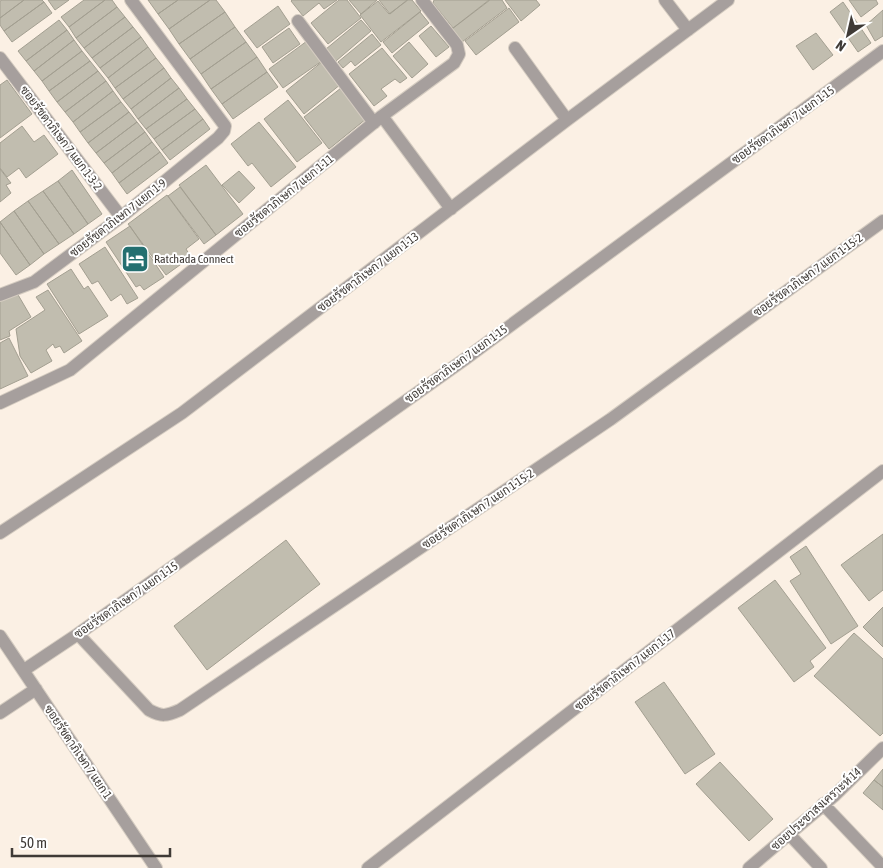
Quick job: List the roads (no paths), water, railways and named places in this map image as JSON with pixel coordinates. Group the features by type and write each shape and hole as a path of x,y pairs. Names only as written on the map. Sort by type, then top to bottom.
{"street":[{"name":"ซอยรัชดาภิเษก 7 แยก 1-9","path":"0,295 34,282 121,217 218,138 224,131 225,126 131,0"},
{"name":"ซอยรัชดาภิเษก 7 แยก 1-11","path":"0,403 70,370 378,120 454,64 459,54 457,45 422,0"},
{"path":"665,0 688,30"},
{"name":"ซอยรัชดาภิเษก 7 แยก 1-13","path":"0,532 182,413 728,0"},
{"path":"298,21 451,209"},
{"path":"515,48 567,120"},
{"name":"ซอยรัชดาภิเษก 7 แยก 1-15","path":"24,670 78,634 465,359 883,52"},
{"name":"ซอยรัชดาภิเษก 7 แยก 1-3-2","path":"0,58 121,217"},
{"name":"ซอยรัชดาภิเษก 7 แยก 1-15-2","path":"78,634 148,710 158,715 167,716 180,710 611,419 883,221"},
{"name":"ซอยรัชดาภิเษก 7 แยก 1-17","path":"368,868 883,471"},
{"name":"ซอยรัชดาภิเษก 7 แยก 1","path":"0,636 156,868"},
{"path":"0,713 36,689"},
{"name":"ซอยประชาสงเคราะห์ 14","path":"749,868 823,804 883,748"},
{"path":"823,804 883,867"},
{"path":"789,834 821,868"}],"place":[{"name":"Ratchada Connect","path":"135,259"}]}
